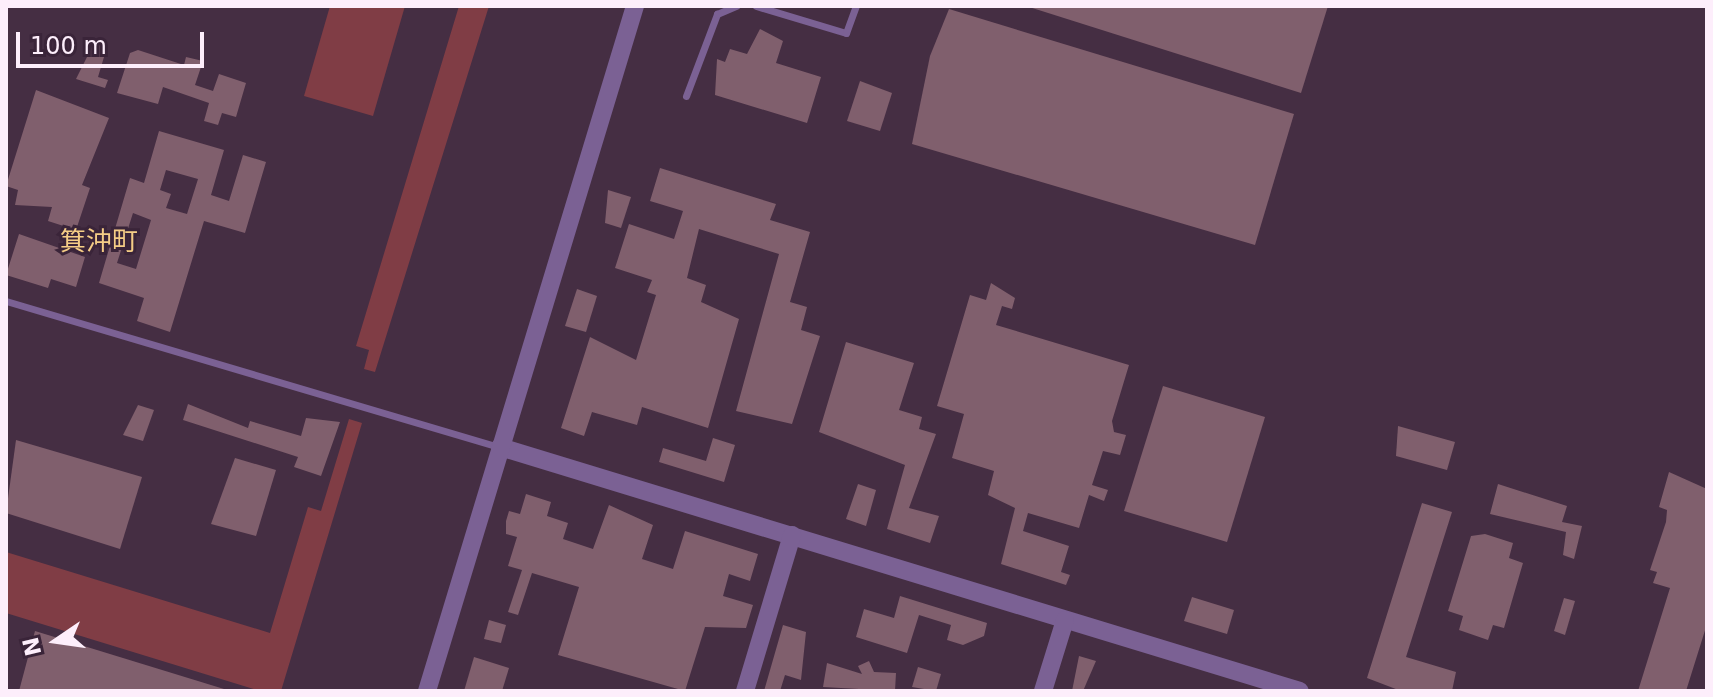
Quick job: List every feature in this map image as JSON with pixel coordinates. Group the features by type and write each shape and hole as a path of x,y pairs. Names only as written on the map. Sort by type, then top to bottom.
{"street":[{"path":"427,691 635,6"},
{"path":"500,447 1300,691"},
{"path":"745,691 792,535"},
{"path":"1043,691 1065,620"}],"lane":[{"path":"686,96 717,14 736,6"},
{"path":"756,6 846,33 856,6"},
{"path":"6,301 500,447"}],"shaded area":[{"path":"330,6 405,6 373,116 304,96"},
{"path":"459,6 489,6 375,372 364,369 369,350 356,346"},
{"path":"349,419 362,423 281,691 260,691 6,613 6,552 270,633 308,507 321,511"}],"building":[{"path":"1026,6 1328,6 1301,93"},
{"path":"949,9 1294,114 1255,245 912,144 930,56"},
{"path":"760,29 783,41 776,63 821,77 807,123 715,95 717,59 725,62 730,49 747,54"},
{"path":"94,43 107,47 98,77 108,80 105,88 76,79"},
{"path":"138,50 184,65 186,57 203,61 195,85 213,91 219,74 246,83 236,117 222,113 218,125 204,121 209,103 163,87 158,104 117,93 130,53"},
{"path":"860,81 892,93 880,131 847,121"},
{"path":"36,90 109,118 82,185 90,188 76,230 48,221 52,207 15,205 18,190 6,186"},
{"path":"159,131 224,150 211,195 229,201 243,155 266,162 245,233 204,221 170,332 137,321 144,298 99,283 130,178 144,183","holes":["166,170 198,179 187,214 166,208 171,194 160,190","133,213 151,220 136,269 117,263"]},
{"path":"660,168 776,204 770,220 810,232 790,302 807,307 801,330 820,336 792,424 736,411 779,254 699,229 687,278 706,285 701,302 739,319 708,428 642,407 637,425 592,412 584,436 561,428 590,337 636,360 656,295 647,292 652,280 615,268 629,224 674,239 683,211 650,201"},
{"path":"608,190 631,197 621,228 605,223"},
{"path":"19,234 85,257 76,287 51,279 48,288 6,275"},
{"path":"991,283 1015,298 1012,309 1002,306 996,325 1129,365 1112,421 1114,432 1126,435 1120,455 1103,451 1092,485 1108,490 1104,501 1089,495 1079,528 1028,513 1023,531 1069,546 1061,572 1070,575 1066,585 1001,564 1015,508 988,495 994,471 952,458 964,414 937,406 970,295 986,300"},
{"path":"577,289 597,296 586,332 565,326"},
{"path":"846,342 914,363 899,410 922,417 919,429 936,434 909,508 939,516 930,543 887,529 905,465 819,432"},
{"path":"1163,386 1265,417 1227,542 1124,511"},
{"path":"188,404 248,428 250,421 301,436 306,418 340,422 321,476 294,467 298,457 183,420"},
{"path":"138,405 154,410 143,441 123,435"},
{"path":"1398,426 1455,442 1447,470 1396,456"},
{"path":"713,438 735,445 724,482 659,462 663,448 706,461"},
{"path":"16,440 142,477 120,549 6,513"},
{"path":"235,458 276,470 256,536 211,524"},
{"path":"1669,472 1707,489 1707,624 1686,691 1638,691 1670,588 1653,583 1657,572 1650,570 1666,522 1667,510 1659,507"},
{"path":"858,484 876,490 866,526 846,519"},
{"path":"1498,484 1567,506 1562,522 1582,526 1574,559 1563,555 1566,532 1490,514"},
{"path":"526,494 551,502 547,516 568,523 563,539 593,549 609,505 653,525 642,559 673,569 685,531 758,554 750,581 729,574 723,596 753,605 746,628 705,627 685,691 558,655 579,587 532,573 518,615 508,612 522,570 508,566 517,537 506,534 506,521 509,511 520,514"},
{"path":"1422,503 1452,512 1406,657 1456,672 1452,691 1401,691 1367,678"},
{"path":"1485,534 1513,543 1509,558 1523,563 1504,628 1493,625 1488,640 1459,630 1463,616 1448,611 1471,536"},
{"path":"900,596 987,623 984,636 963,645 947,640 951,625 919,615 907,653 856,637 864,609 894,618"},
{"path":"1192,597 1234,610 1227,634 1184,621"},
{"path":"1564,598 1575,601 1565,635 1554,631"},
{"path":"489,620 506,625 501,643 484,639"},
{"path":"783,625 806,632 801,680 785,675 780,691 764,691"},
{"path":"35,631 224,689 224,691 19,691"},
{"path":"1079,656 1096,661 1083,691 1072,691"},
{"path":"474,657 509,668 502,691 464,691"},
{"path":"869,661 874,672 896,673 895,691 823,687 827,663 862,674 858,666"},
{"path":"918,667 941,674 936,691 912,687"}],"district":[{"name":"箕沖町","path":"99,242"}]}
